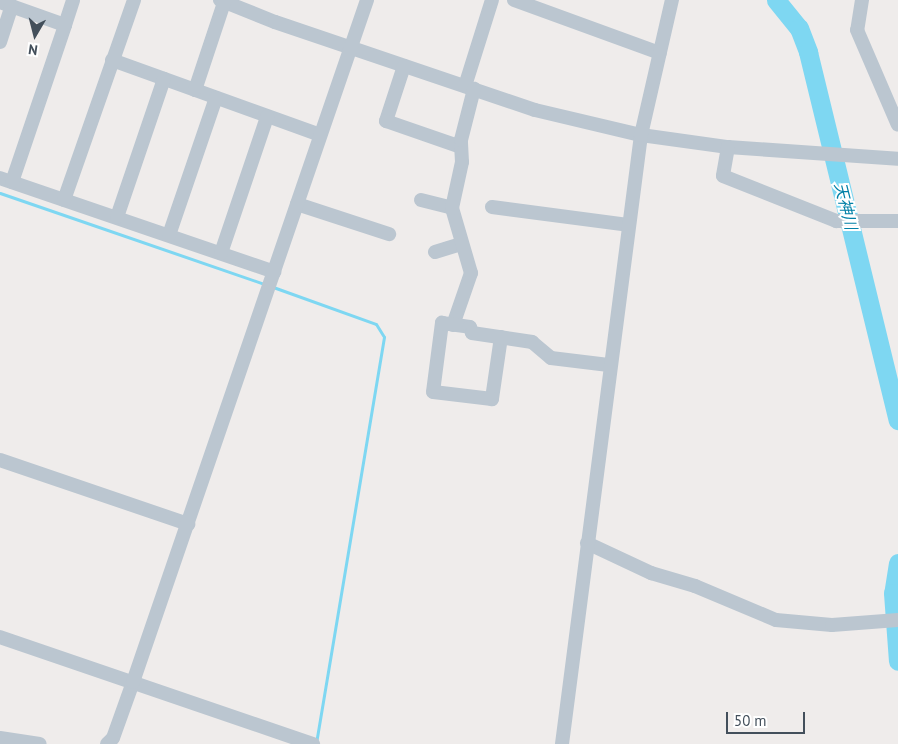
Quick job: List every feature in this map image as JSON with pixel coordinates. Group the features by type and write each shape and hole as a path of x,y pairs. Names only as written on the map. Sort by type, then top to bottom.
{"street":[{"path":"73,0 6,180 222,253 271,281"},
{"path":"64,200 134,0"},
{"path":"110,741 133,682 188,524 367,0"},
{"path":"453,324 471,273 452,208 462,162 461,146 469,88 492,0"},
{"path":"514,0 660,53"},
{"path":"562,744 609,365 641,135 672,0"},
{"path":"862,0 857,30 898,125"},
{"path":"195,90 223,1 350,49 535,110 641,135 728,147 898,159"},
{"path":"0,42 6,4 65,25"},
{"path":"112,60 320,135"},
{"path":"404,66 386,121 461,146"},
{"path":"116,217 164,79"},
{"path":"169,235 216,98"},
{"path":"222,253 268,117"},
{"path":"728,147 723,176 836,221 872,219 898,221"},
{"path":"421,200 452,208"},
{"path":"297,204 389,234"},
{"path":"492,207 628,225"},
{"path":"435,252 462,244"},
{"path":"501,337 492,399 433,392 442,323 470,327 472,333 501,337 532,342 551,358 609,365"},
{"path":"0,460 188,524"},
{"path":"587,543 651,573 695,586 776,620 832,625 898,620"},
{"path":"0,637 312,744"},
{"path":"0,738 40,744"}],"waterway":[{"name":"天神川","path":"776,0 799,28 808,52 898,420"},
{"path":"0,193 264,284"},
{"path":"273,287 376,324 384,337 316,742"},
{"name":"天神川","path":"898,563 893,593 898,661"}]}
